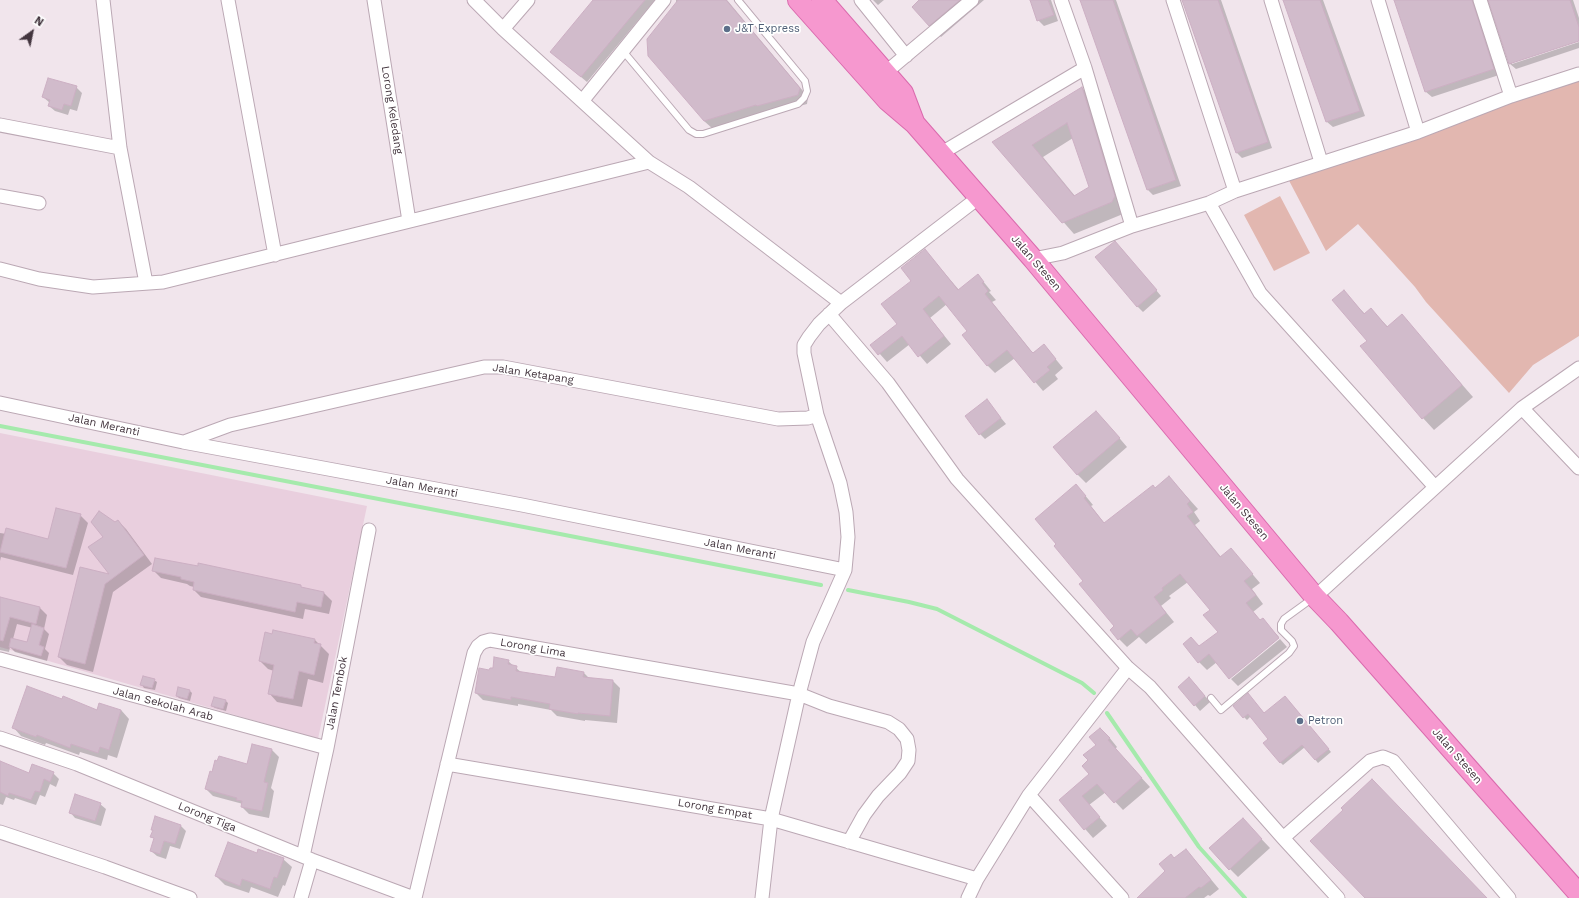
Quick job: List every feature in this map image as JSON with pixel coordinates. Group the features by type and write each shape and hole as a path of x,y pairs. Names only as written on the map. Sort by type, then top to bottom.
{"main road":[{"path":"788,0 838,46"},
{"path":"798,0 888,101 915,124"},
{"path":"822,0 903,93 915,124"},
{"name":"Jalan Stesen","path":"915,124 1032,259 1315,597 1339,622 1579,894"}],"street":[{"path":"103,0 120,148 146,284"},
{"path":"228,0 275,255"},
{"name":"Lorong Keledang","path":"374,0 410,221"},
{"path":"474,0 503,29 583,100 649,162 689,187 841,303"},
{"path":"503,29 528,0"},
{"path":"583,100 664,0"},
{"path":"861,0 906,56"},
{"path":"885,73 972,0"},
{"path":"1061,0 1085,68 1132,226"},
{"path":"1173,0 1235,191"},
{"path":"1270,0 1321,162"},
{"path":"1378,0 1418,132"},
{"path":"1480,0 1511,96"},
{"path":"940,154 1085,68"},
{"path":"1032,259 1063,253 1132,226 1209,203 1235,191 1321,162 1418,132 1511,96 1579,74"},
{"path":"0,125 120,148"},
{"path":"0,269 39,279 93,288 163,282 649,162"},
{"path":"0,196 39,203"},
{"path":"762,898 771,819 799,694 813,642 845,570 848,537 846,512 840,483 817,415 804,353 804,345 819,324 841,303 978,198"},
{"path":"1209,203 1260,293 1435,487"},
{"path":"829,314 888,383 957,479 1128,668 1150,687 1338,898"},
{"name":"Jalan Ketapang","path":"183,442 230,425 484,367 503,367 778,420 808,418 817,415"},
{"path":"1315,597 1522,408 1579,368"},
{"name":"Jalan Meranti","path":"0,403 183,442 514,504 845,570"},
{"path":"1522,408 1579,468"},
{"name":"Jalan Tembok","path":"302,898 327,748 369,530"},
{"name":"Lorong Lima","path":"414,898 474,653 478,646 483,642 490,640 799,694 829,706 888,722 899,729 907,739 909,750 908,760 900,773 891,781 869,809 849,842"},
{"name":"Jalan Sekolah Arab","path":"0,659 327,748"},
{"path":"968,898 977,879 1029,795 1128,668"},
{"name":"Lorong Tiga","path":"0,738 77,764 308,858 414,898"},
{"path":"1283,838 1370,761 1383,757 1393,761 1510,898"},
{"name":"Lorong Empat","path":"447,764 771,819 977,879"},
{"path":"1029,795 1122,898"},
{"path":"0,832 105,867 190,898"}],"lane":[{"path":"623,51 689,130 696,134 703,134 798,104 808,91 805,81 738,0"},
{"path":"1211,698 1221,710 1289,653 1294,646 1292,641 1282,630 1281,624 1284,619 1315,597"}],"shaded area":[{"path":"1579,75 1579,336 1533,365 1509,393 1426,302 1415,287 1358,224 1326,251 1284,171"},
{"path":"1280,196 1310,253 1274,271 1244,215"},
{"path":"0,433 367,506 318,739 0,647"}],"building":[{"path":"593,0 645,0 581,77 550,52"},
{"path":"678,0 726,0 800,88 798,95 757,106 756,105 704,121 648,56 647,39"},
{"path":"919,0 960,0 929,26 912,7"},
{"path":"1030,0 1048,0 1054,15 1037,21"},
{"path":"1080,0 1113,0 1176,180 1147,190"},
{"path":"1182,0 1218,0 1268,142 1236,153"},
{"path":"1283,0 1320,0 1360,111 1326,122"},
{"path":"1394,0 1472,0 1494,69 1425,92"},
{"path":"1488,0 1570,0 1579,27 1579,41 1509,64"},
{"path":"48,78 77,86 71,106 64,104 62,110 48,106 50,100 42,97"},
{"path":"1082,87 1115,196 1112,202 1062,223 992,142","holes":["1067,123 1089,187 1074,196 1032,145"]},
{"path":"1115,241 1157,290 1137,307 1095,257"},
{"path":"925,249 958,290 978,274 988,291 985,294 1030,350 1033,353 1044,344 1056,359 1047,367 1050,370 1034,383 1007,350 987,366 962,335 967,331 939,296 923,309 944,336 918,357 902,336 878,355 870,345 897,324 881,304 911,281 901,268"},
{"path":"1344,290 1364,314 1371,308 1387,327 1402,314 1462,385 1422,419 1360,346 1367,341 1332,300"},
{"path":"987,399 1001,418 979,435 965,416"},
{"path":"1096,411 1120,438 1077,475 1053,447"},
{"path":"1169,476 1190,501 1187,504 1193,512 1187,516 1220,557 1231,548 1253,574 1244,581 1256,595 1246,603 1260,620 1263,618 1279,638 1229,679 1209,654 1198,663 1183,644 1191,637 1199,646 1218,632 1203,615 1210,610 1180,574 1162,588 1163,590 1154,597 1166,613 1137,636 1131,629 1118,640 1110,630 1114,626 1079,584 1083,581 1054,546 1056,544 1035,519 1076,484 1086,496 1084,498 1104,523 1153,485 1155,488"},
{"path":"56,508 81,514 66,568 0,552 6,528 48,539"},
{"path":"99,511 115,522 118,520 144,555 105,584 85,664 58,657 80,567 109,574 88,547 103,537 91,522"},
{"path":"155,558 198,566 198,563 301,585 301,587 324,592 321,607 297,602 295,612 193,590 194,582 181,579 181,577 152,571"},
{"path":"0,597 40,607 36,624 10,617 3,641 0,640"},
{"path":"32,624 44,628 39,645 44,647 41,656 9,647 11,638 27,642"},
{"path":"273,630 315,639 314,643 321,644 314,675 299,671 293,699 268,694 274,665 259,661 265,632 272,634"},
{"path":"494,657 509,660 508,664 517,666 516,671 555,677 557,667 584,672 583,677 613,680 610,716 578,714 549,709 550,704 511,697 511,700 475,693 479,668 489,670 490,668 493,668"},
{"path":"143,676 155,679 152,688 140,685"},
{"path":"1189,677 1205,696 1194,706 1178,687"},
{"path":"27,686 62,699 63,696 97,710 99,703 121,710 109,750 100,747 98,753 71,744 70,748 37,735 36,737 12,728"},
{"path":"178,687 190,690 187,699 176,696"},
{"path":"1248,693 1264,713 1285,696 1329,749 1315,760 1302,745 1280,763 1263,743 1268,739 1248,714 1243,718 1233,706"},
{"path":"214,697 226,700 223,709 211,706"},
{"path":"1100,728 1110,738 1108,740 1142,778 1114,803 1097,784 1082,796 1100,817 1084,830 1059,800 1089,774 1082,766 1088,760 1083,755 1096,745 1089,737"},
{"path":"252,744 272,749 264,782 268,783 262,811 241,807 242,801 236,800 237,798 205,789 210,771 212,772 215,760 217,761 219,756 247,764"},
{"path":"0,761 29,773 32,764 54,772 50,782 44,779 40,792 35,791 31,800 9,793 8,796 0,792"},
{"path":"1372,779 1487,898 1365,898 1310,841 1343,810 1341,808"},
{"path":"75,794 101,803 95,821 69,813"},
{"path":"155,816 181,825 175,844 164,841 160,854 150,851 154,838 150,837 153,830 151,830"},
{"path":"1243,818 1262,839 1229,870 1209,848"},
{"path":"228,842 257,853 258,849 284,858 277,878 274,877 270,889 242,879 240,886 215,876"},
{"path":"1186,849 1211,880 1185,898 1137,898 1165,871 1159,864 1171,854 1174,858"}],"waterway":[{"path":"0,426 821,585"},
{"path":"848,590 937,609 1082,683 1094,693"},
{"path":"1107,713 1199,847 1245,898"}],"place":[{"name":"J&T Express","path":"727,29"},
{"name":"Petron","path":"1300,721"}]}
